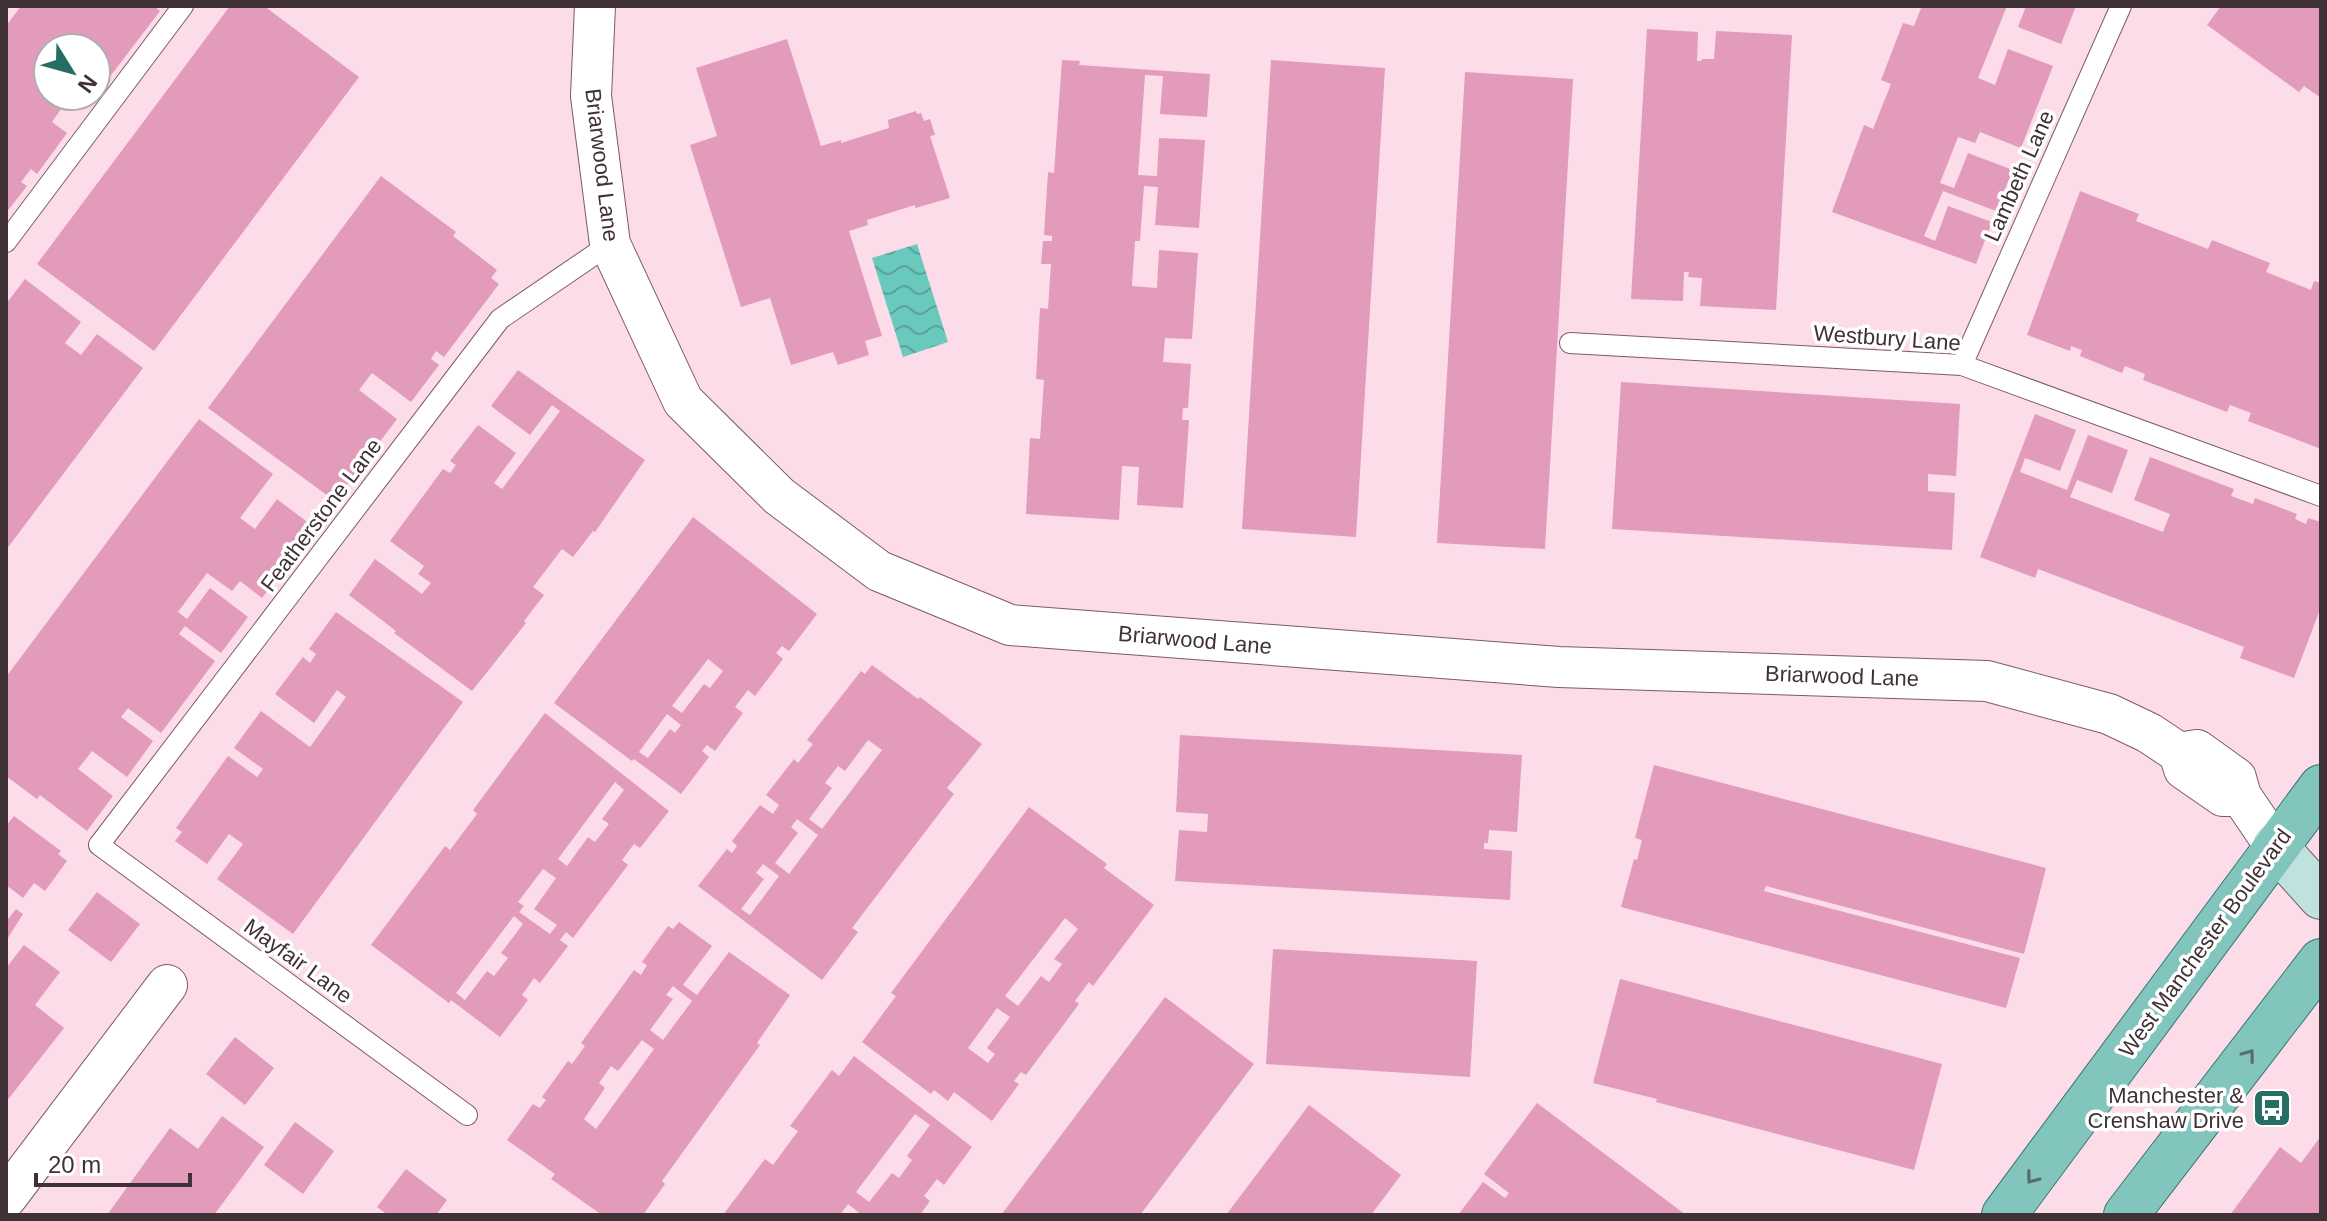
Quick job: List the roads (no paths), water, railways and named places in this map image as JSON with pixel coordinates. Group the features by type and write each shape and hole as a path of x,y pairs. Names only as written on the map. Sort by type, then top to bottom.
{"main road":[{"name":"West Manchester Boulevard","path":"2004,1215 2321,787"},
{"path":"2275,846 2321,897"},
{"path":"2126,1215 2321,961"}],"street":[{"name":"Briarwood Lane","path":"595,6 591,96 610,244 683,401 779,496 879,571 1010,625 1559,667 1987,681 2109,714 2149,733 2179,753 2184,769 2223,796 2241,796 2275,846"},
{"path":"6,1198 167,985"}],"lane":[{"path":"6,242 183,6"},
{"name":"Lambeth Lane","path":"1962,365 2121,6"},
{"name":"Featherstone Lane","path":"99,845 500,319 610,244"},
{"name":"Westbury Lane","path":"1570,343 1962,365 2321,496"},
{"name":"Mayfair Lane","path":"99,845 467,1115"}],"water":[{"path":"917,244 948,342 903,357 872,258"}],"place":[{"name":"Manchester & Crenshaw Drive","path":"2272,1108"}]}
